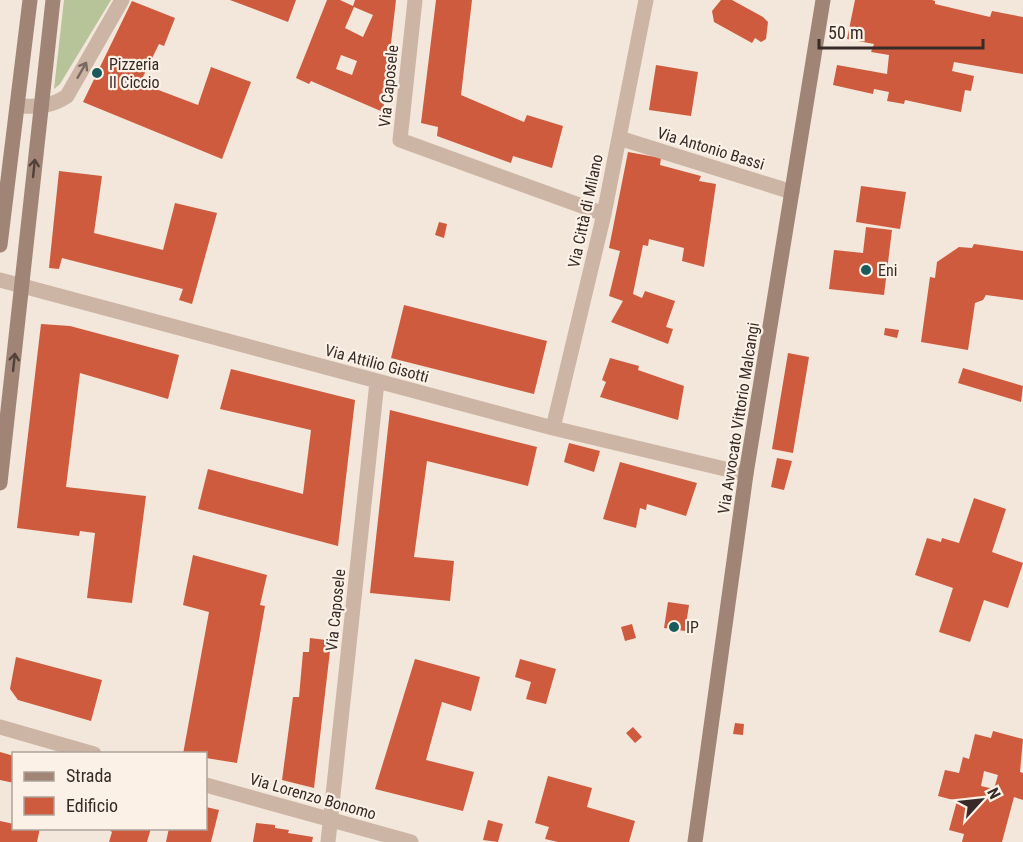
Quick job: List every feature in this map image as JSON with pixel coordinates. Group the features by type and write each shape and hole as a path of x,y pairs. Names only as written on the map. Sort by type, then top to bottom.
{"main road":[{"path":"0,245 30,0"},
{"path":"0,483 53,0"},
{"name":"Via Avvocato Vittorio Malcangi","path":"695,842 746,474 824,0"}],"street":[{"path":"18,106 40,107 57,103 67,96 122,0"},
{"name":"Via Caposele","path":"415,0 400,140 604,214"},
{"name":"Via Città di Milano","path":"554,428 604,214 646,0"},
{"name":"Via Antonio Bassi","path":"619,138 792,192"},
{"name":"Via Attilio Gisotti","path":"0,280 377,382 554,428 746,474"},
{"name":"Via Caposele","path":"328,842 377,382"},
{"path":"0,727 90,752"},
{"name":"Via Lorenzo Bonomo","path":"207,784 411,842"}],"green space":[{"path":"64,0 111,0 60,84 54,89"}],"building":[{"path":"230,0 296,0 288,22"},
{"path":"327,0 340,0 353,6 355,0 396,0 383,112 311,81 309,84 296,78","holes":["354,7 373,15 363,37 345,28","341,55 357,61 352,75 336,69"]},
{"path":"436,0 472,0 461,95 524,122 527,115 563,126 552,168 513,156 511,163 437,136 438,127 421,123"},
{"path":"721,0 732,0 763,17 768,22 766,39 761,42 755,38 752,43 714,22 712,11"},
{"path":"855,0 932,0 935,4 990,17 992,11 1023,17 1023,74 954,62 952,71 974,76 971,91 965,90 961,112 905,100 904,104 887,101 889,92 874,89 873,94 833,85 837,65 887,74 889,55 871,52 874,44 847,39"},
{"path":"132,1 175,18 164,46 159,44 140,83 198,105 211,67 251,82 222,159 83,102"},
{"path":"656,65 698,72 691,116 649,110"},
{"path":"628,152 661,158 660,165 701,176 699,181 716,184 704,267 682,261 684,248 649,239 648,246 643,245 633,294 642,298 645,291 675,301 666,327 673,329 668,344 611,322 623,301 609,296 620,251 609,248"},
{"path":"59,171 102,176 94,233 163,250 175,203 217,213 192,304 179,300 183,289 62,258 59,269 49,268"},
{"path":"861,186 906,192 900,229 856,222"},
{"path":"439,222 447,224 444,238 435,235"},
{"path":"866,227 892,230 884,295 829,289 834,250 863,253"},
{"path":"974,244 1023,251 1023,300 986,295 983,300 975,303 968,350 921,342 930,277 935,278 937,262 959,247 972,248"},
{"path":"404,305 547,341 534,394 391,358"},
{"path":"41,324 70,326 179,355 168,399 80,373 66,487 146,496 132,603 87,598 95,533 80,531 79,536 17,528"},
{"path":"885,328 899,330 897,338 884,335"},
{"path":"788,353 809,357 793,453 772,449"},
{"path":"610,358 639,366 638,370 684,386 678,420 600,397 606,382 602,380"},
{"path":"963,368 1023,386 1021,402 958,383"},
{"path":"231,369 355,400 338,546 198,509 208,469 303,494 311,430 220,409"},
{"path":"390,410 537,447 528,486 427,461 414,557 454,561 450,601 370,593"},
{"path":"569,443 600,451 594,472 564,462"},
{"path":"777,458 792,461 784,490 771,487"},
{"path":"620,462 697,483 686,516 647,504 646,510 640,508 636,528 603,519"},
{"path":"974,498 1006,509 992,552 1023,563 1008,608 984,600 970,642 939,632 953,588 915,575 927,538 941,542 942,538 959,543"},
{"path":"193,555 267,575 260,605 265,606 237,763 207,758 207,752 183,752 209,612 183,605"},
{"path":"668,602 689,605 685,631 664,628"},
{"path":"632,624 636,638 625,641 621,627"},
{"path":"310,638 326,640 326,651 330,651 314,788 282,780 293,697 299,697 303,652 309,652"},
{"path":"16,657 102,680 91,721 18,700 10,689"},
{"path":"415,659 480,677 471,711 442,702 426,760 474,772 463,811 375,789"},
{"path":"520,659 556,669 546,704 526,699 531,682 515,677"},
{"path":"735,723 744,724 743,735 733,734"},
{"path":"633,727 642,737 635,743 626,733"},
{"path":"993,731 1023,739 1020,772 1023,773 1023,800 1014,797 1002,842 962,842 964,834 949,830 957,801 938,796 945,770 959,773 963,757 969,759 975,734 991,738","holes":["984,771 998,775 994,789 981,786"]},
{"path":"0,752 12,755 12,783 0,780"},
{"path":"548,776 592,788 587,807 635,821 629,842 558,842 545,839 549,827 535,823"},
{"path":"207,807 219,810 211,842 166,842 169,830 207,830"},
{"path":"488,820 503,824 498,842 483,840"},
{"path":"0,821 12,824 12,830 40,830 37,842 0,842"},
{"path":"256,823 275,825 275,828 289,830 288,833 313,837 312,842 253,842"},
{"path":"109,830 150,830 147,842 109,842 112,832"}],"place":[{"name":"Pizzeria Il Ciccio","path":"97,73"},
{"name":"Eni","path":"866,270"},
{"name":"IP","path":"674,627"}]}
